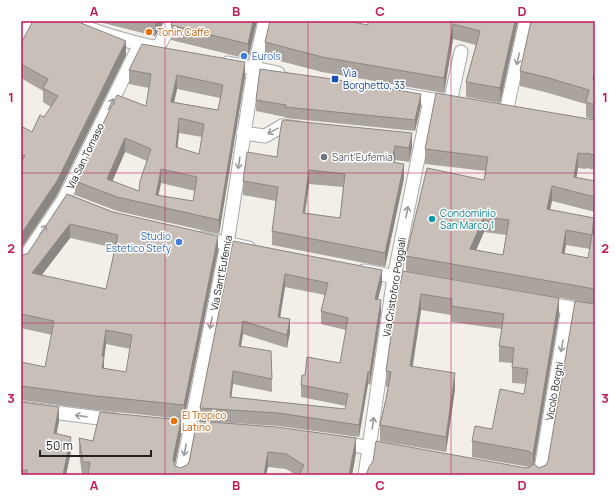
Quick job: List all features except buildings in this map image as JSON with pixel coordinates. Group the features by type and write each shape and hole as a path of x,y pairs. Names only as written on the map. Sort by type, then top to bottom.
{"street":[{"path":"21,42 31,21"},
{"path":"70,21 86,28 173,52"},
{"path":"158,48 172,21"},
{"name":"Via Sant'Eufemia","path":"181,475 228,244 243,133 254,69 265,21"},
{"path":"506,112 526,21"},
{"name":"Via San Tomaso","path":"21,263 64,199 140,44"},
{"path":"450,103 461,52"},
{"path":"217,61 292,76"},
{"path":"392,93 464,106"},
{"name":"Via Cristoforo Poggiali","path":"365,475 394,277 430,100"},
{"path":"492,110 521,115"},
{"path":"243,133 265,136 282,126 313,129"},
{"path":"406,138 422,140"},
{"path":"64,199 78,205"},
{"path":"190,236 258,250"},
{"path":"348,268 432,284"},
{"path":"530,301 595,312"},
{"name":"Vicolo Borghi","path":"540,475 568,308"},
{"path":"21,408 127,421"},
{"path":"150,424 222,430"},
{"path":"331,442 401,453"}],"place":[{"name":"Tonin Caffe","path":"149,32"},
{"name":"Eurols","path":"244,56"},
{"name":"Via Borghetto, 33","path":"335,79"},
{"name":"Sant'Eufemia","path":"324,157"},
{"name":"Condominio San Marco 1","path":"432,219"},
{"name":"Studio Estetico Stefy","path":"179,242"},
{"name":"El Tropico Latino","path":"174,421"}]}
